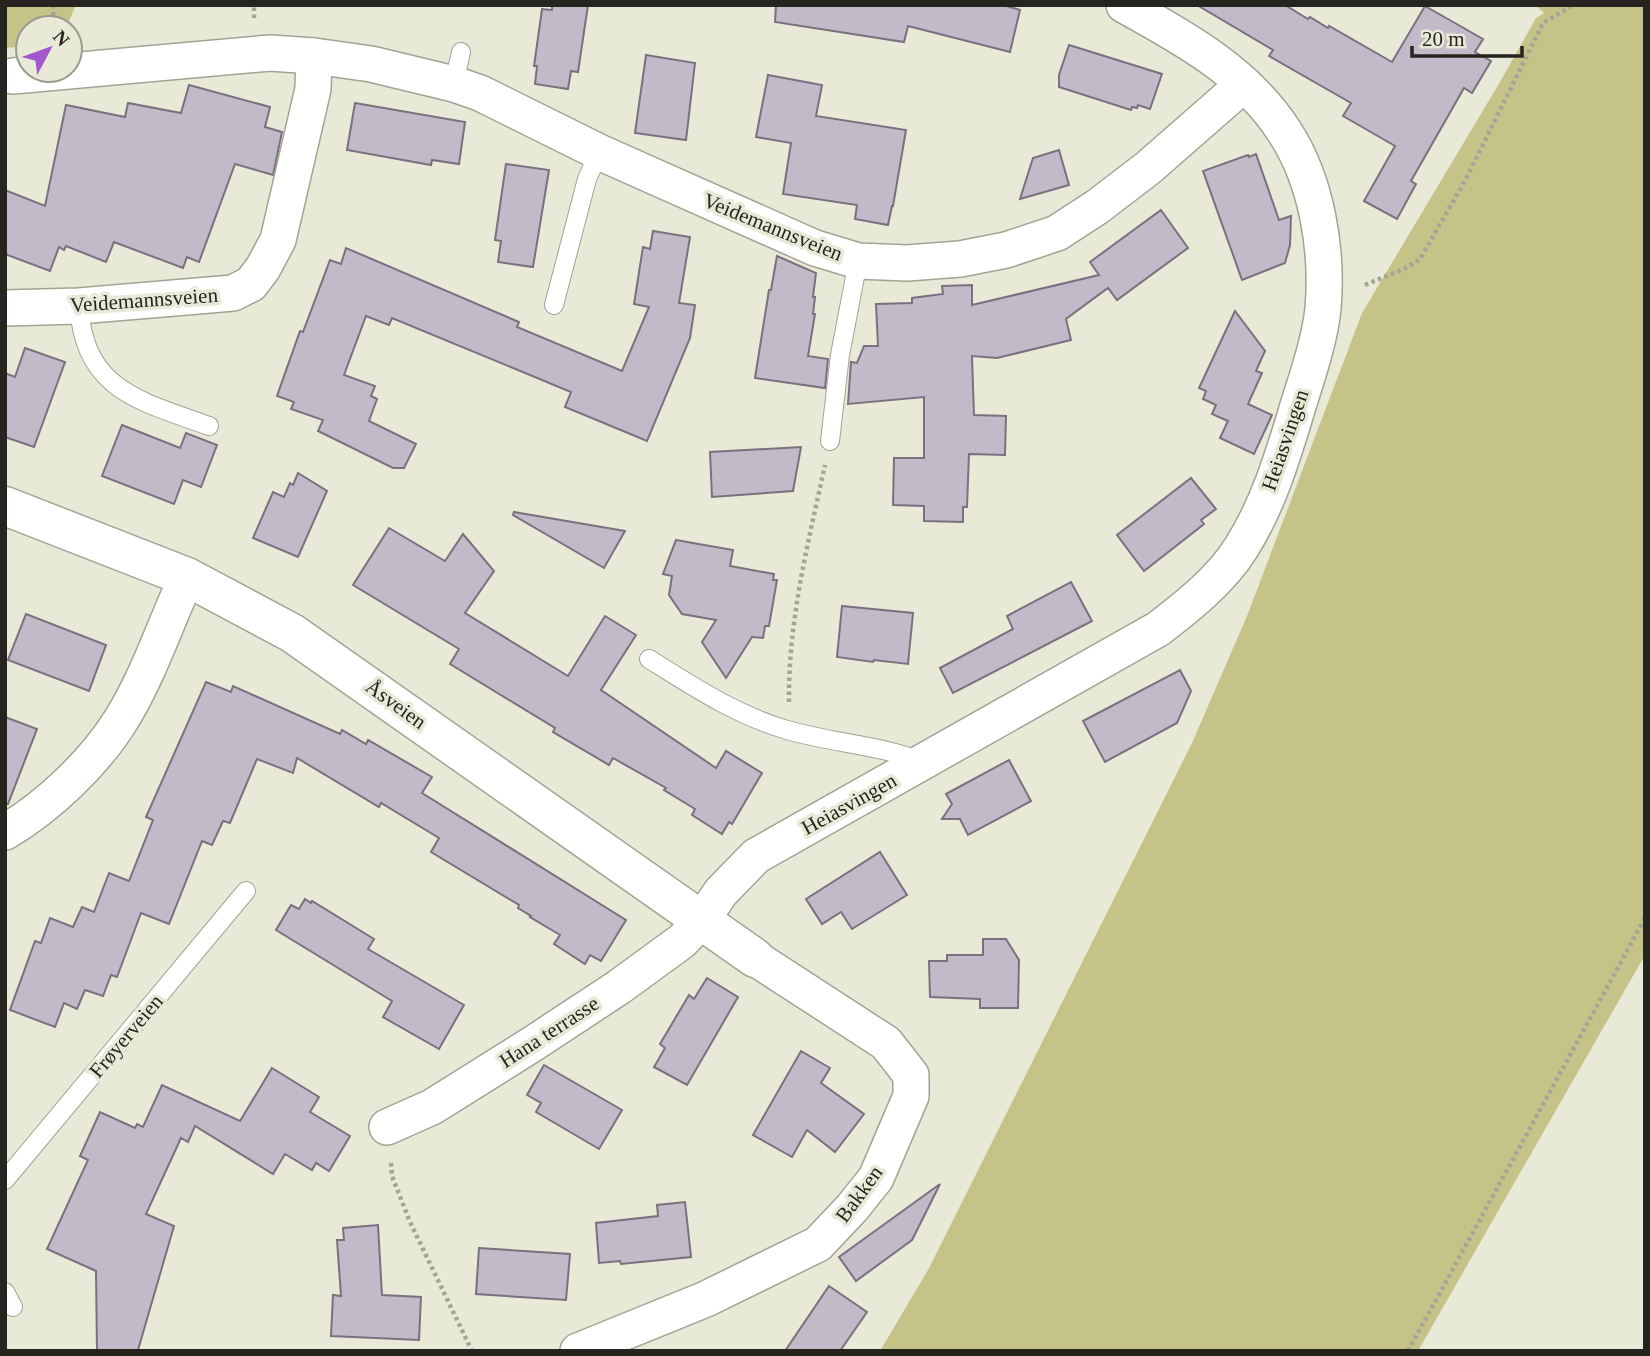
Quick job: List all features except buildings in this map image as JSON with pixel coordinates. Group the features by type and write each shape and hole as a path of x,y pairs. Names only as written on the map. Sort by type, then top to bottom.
{"street":[{"name":"Heiasvingen","path":"701,921 721,892 756,856 1158,629 1189,605 1240,549 1277,477 1312,360 1323,309 1322,236 1305,174 1286,133 1269,108 1244,84 1204,51 1124,5"},
{"name":"Veidemannsveien","path":"13,76 270,52 370,65 458,68 480,93 599,152 778,233 858,261 907,263 960,259 1006,250 1057,233 1148,168 1244,84"},
{"name":"Veidemannsveien","path":"5,308 79,306 233,293 251,284 278,240 313,89 314,56"},
{"name":"Åsveien","path":"5,506 187,577 317,648 755,958"},
{"path":"5,832 32,817 92,758 121,720 145,674 187,577"},
{"name":"Hana terrasse","path":"387,1127 432,1107 555,1029 682,941 701,921"},
{"name":"Bakken","path":"578,1351 706,1299 818,1244 876,1178 911,1096 911,1075 886,1043 755,958"}],"lane":[{"path":"554,305 587,179 599,152"},
{"path":"831,441 840,355 858,261"},
{"path":"79,306 86,346 101,372 112,383 141,401 209,426"},
{"path":"649,659 719,703 747,717 789,730 900,753 923,762"},
{"name":"Frøyerveien","path":"5,1180 246,891"}],"path":[{"path":"1364,285 1408,267 1420,259 1466,179 1543,23 1573,5"},
{"path":"789,730 789,673 803,565 831,441"},
{"path":"1408,1351 1645,918"},
{"path":"387,1127 392,1175 410,1222 472,1351"}],"shaded area":[{"path":"5,5 76,5 72,14 14,14 14,47 5,48"},
{"path":"1535,5 1645,5 1645,955 1418,1351 880,1351 928,1270 1192,743 1247,616 1362,313 1536,18 1544,13"}]}
